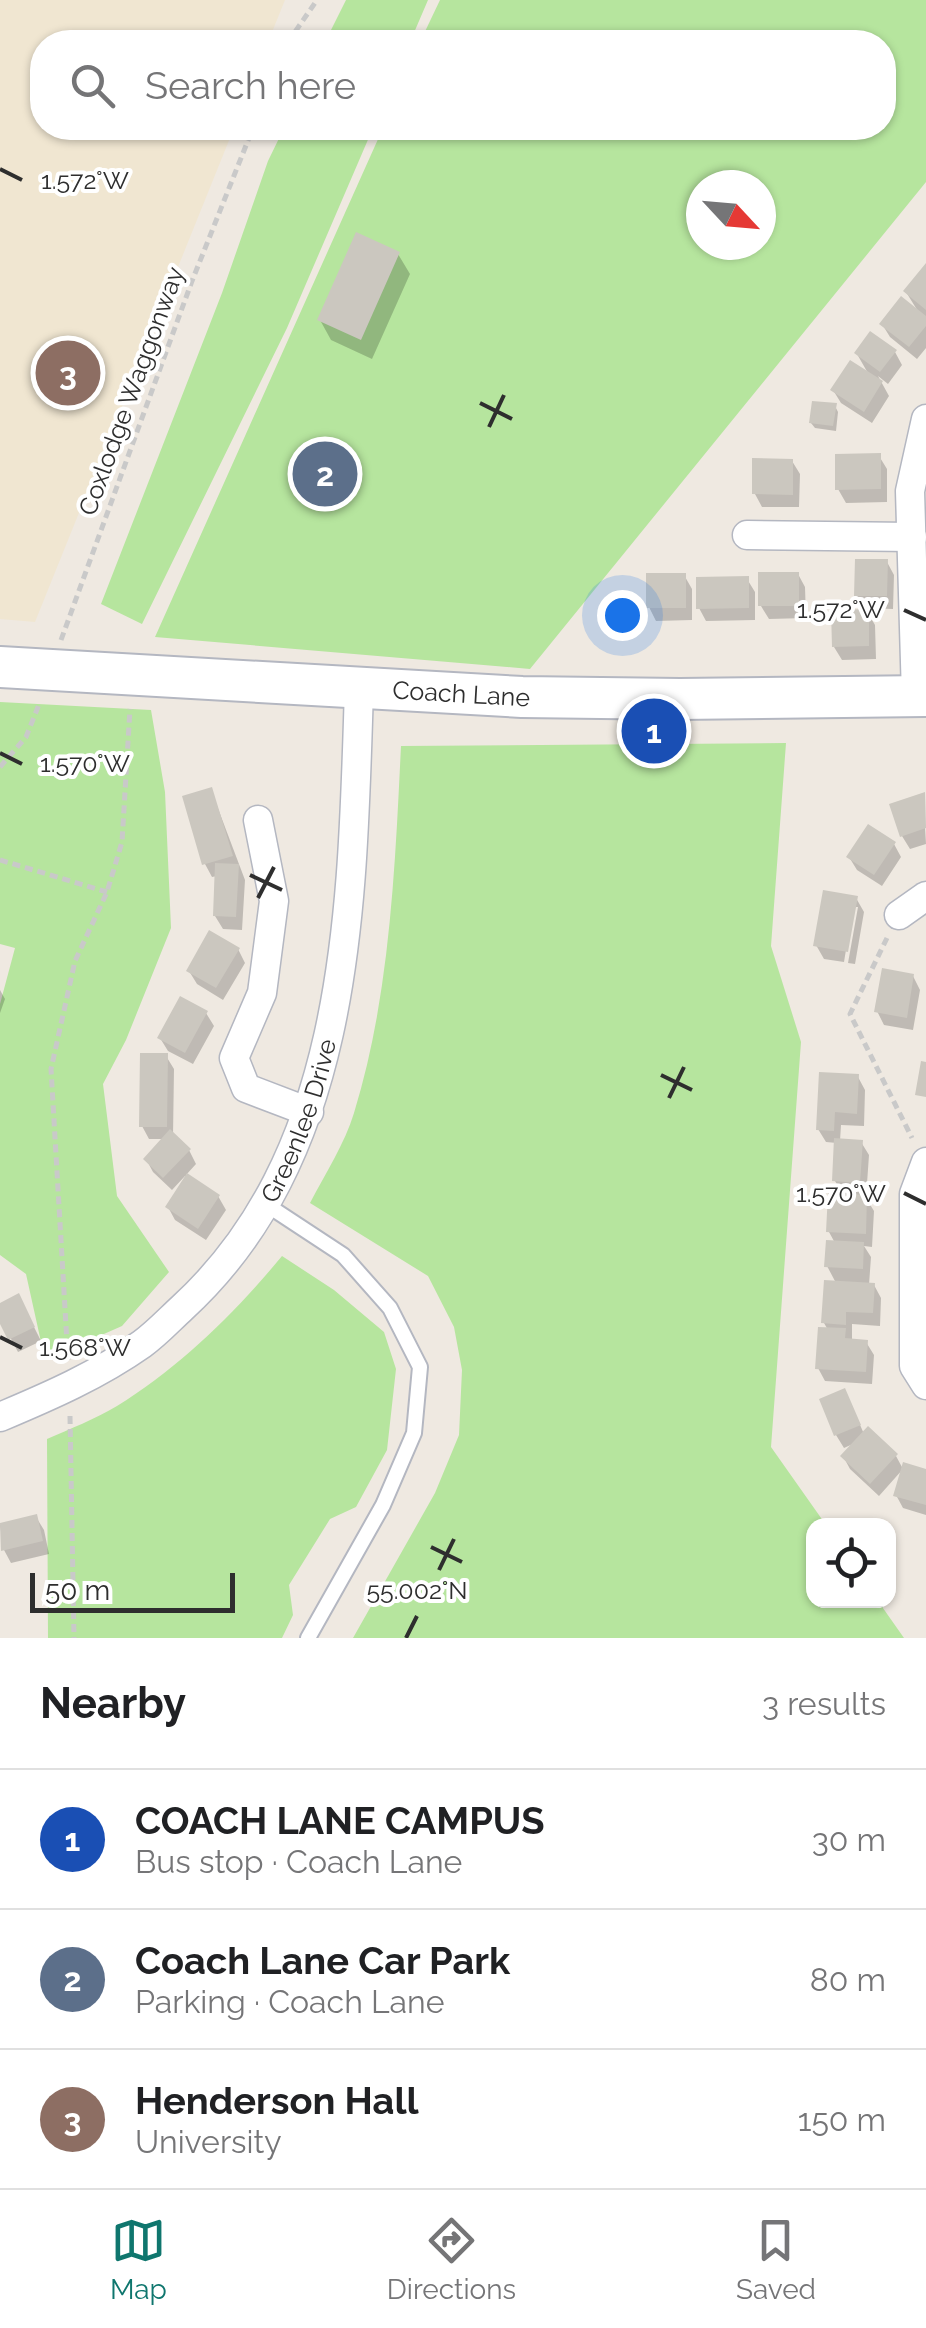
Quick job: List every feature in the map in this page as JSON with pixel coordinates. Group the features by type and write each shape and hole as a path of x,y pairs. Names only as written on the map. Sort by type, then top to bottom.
{"street":[{"path":"921,696 910,490 926,419"},
{"path":"747,535 912,537"},
{"name":"Coach Lane","path":"0,667 360,689 680,699 921,696"},
{"name":"Greenlee Drive","path":"0,1417 70,1387 144,1342 217,1276 267,1206 309,1112 330,1033 342,957 360,689"},
{"path":"258,820 274,902 262,992 234,1058 246,1088 309,1112"},
{"path":"898,915 926,896"},
{"path":"925,1163 914,1194 914,1366 926,1385"}],"lane":[{"path":"267,1206 342,1255 390,1308 420,1366 414,1433 383,1505 308,1638"}],"path":[{"path":"296,30 317,0"},
{"name":"Coxlodge Waggonway","path":"0,766 33,725 192,281 249,140"},
{"path":"74,1638 70,1387 51,1069 75,962 107,892 122,842 132,675"},
{"path":"0,860 107,892"},
{"path":"898,915 850,1014 925,1163"}],"shaded area":[{"path":"0,0 285,0 273,30 30,30 30,140 229,140 35,622 0,619"}],"green space":[{"path":"346,0 428,0 415,30 331,30"},
{"path":"440,0 926,0 926,182 530,669 155,637 378,140 896,140 896,30 426,30"},
{"path":"278,140 368,140 287,328 142,624 101,604 222,293"},
{"path":"0,702 151,710 165,792 171,928 126,1040 103,1084 117,1196 169,1272 122,1326 45,1360 26,1274 0,1255 0,1004 15,948 0,944"},
{"path":"786,743 771,946 801,1042 771,1447 821,1518 806,1518 806,1608 883,1608 904,1638 353,1638 435,1493 459,1435 462,1370 454,1327 428,1276 310,1203 350,1124 376,1023 389,931 401,746"},
{"path":"282,1256 334,1290 384,1332 396,1369 387,1450 356,1507 330,1519 289,1585 293,1615 282,1638 48,1638 47,1439 109,1411 163,1374 226,1318"}],"building":[{"path":"356,232 400,252 361,340 317,320"},
{"path":"926,263 926,310 903,291"},
{"path":"901,296 926,316 926,326 909,347 879,324"},
{"path":"870,331 897,350 880,372 854,353"},
{"path":"850,360 883,381 864,412 830,390"},
{"path":"812,401 837,403 833,426 809,423"},
{"path":"881,453 881,489 835,490 835,454"},
{"path":"752,458 793,459 793,495 752,494"},
{"path":"855,559 888,559 887,596 854,596"},
{"path":"758,572 799,572 799,606 758,606"},
{"path":"646,573 686,573 686,608 646,608"},
{"path":"749,576 749,608 696,609 696,577"},
{"path":"869,609 869,646 832,647 831,610"},
{"path":"212,787 233,856 202,865 182,796"},
{"path":"925,792 926,828 900,837 889,804"},
{"path":"868,824 896,842 874,875 846,857"},
{"path":"215,863 239,864 236,917 213,916"},
{"path":"823,890 858,896 848,952 813,946"},
{"path":"209,930 240,948 216,988 186,971"},
{"path":"882,968 914,974 907,1018 874,1012"},
{"path":"180,996 208,1011 185,1053 157,1038"},
{"path":"140,1053 168,1053 167,1127 139,1127"},
{"path":"921,1061 926,1062 926,1097 915,1095"},
{"path":"819,1072 859,1074 857,1114 835,1112 834,1131 816,1130"},
{"path":"170,1129 191,1149 163,1178 143,1159"},
{"path":"834,1138 863,1140 860,1183 832,1181"},
{"path":"187,1173 220,1195 198,1229 165,1207"},
{"path":"828,1193 867,1195 866,1234 826,1232"},
{"path":"826,1240 864,1242 863,1269 824,1267"},
{"path":"824,1280 875,1283 873,1313 846,1312 846,1325 821,1323"},
{"path":"19,1293 35,1327 8,1340 0,1324 0,1303"},
{"path":"818,1327 846,1328 845,1338 868,1340 866,1372 815,1369"},
{"path":"845,1388 861,1425 834,1436 819,1399"},
{"path":"868,1426 898,1454 870,1484 840,1456"},
{"path":"903,1462 926,1469 926,1505 893,1496"},
{"path":"37,1514 43,1541 1,1551 0,1523"}],"place":[{"name":"Henderson Hall","path":"68,373"},
{"name":"Coach Lane Car Park","path":"325,474"},
{"name":"COACH LANE CAMPUS","path":"654,731"}]}
